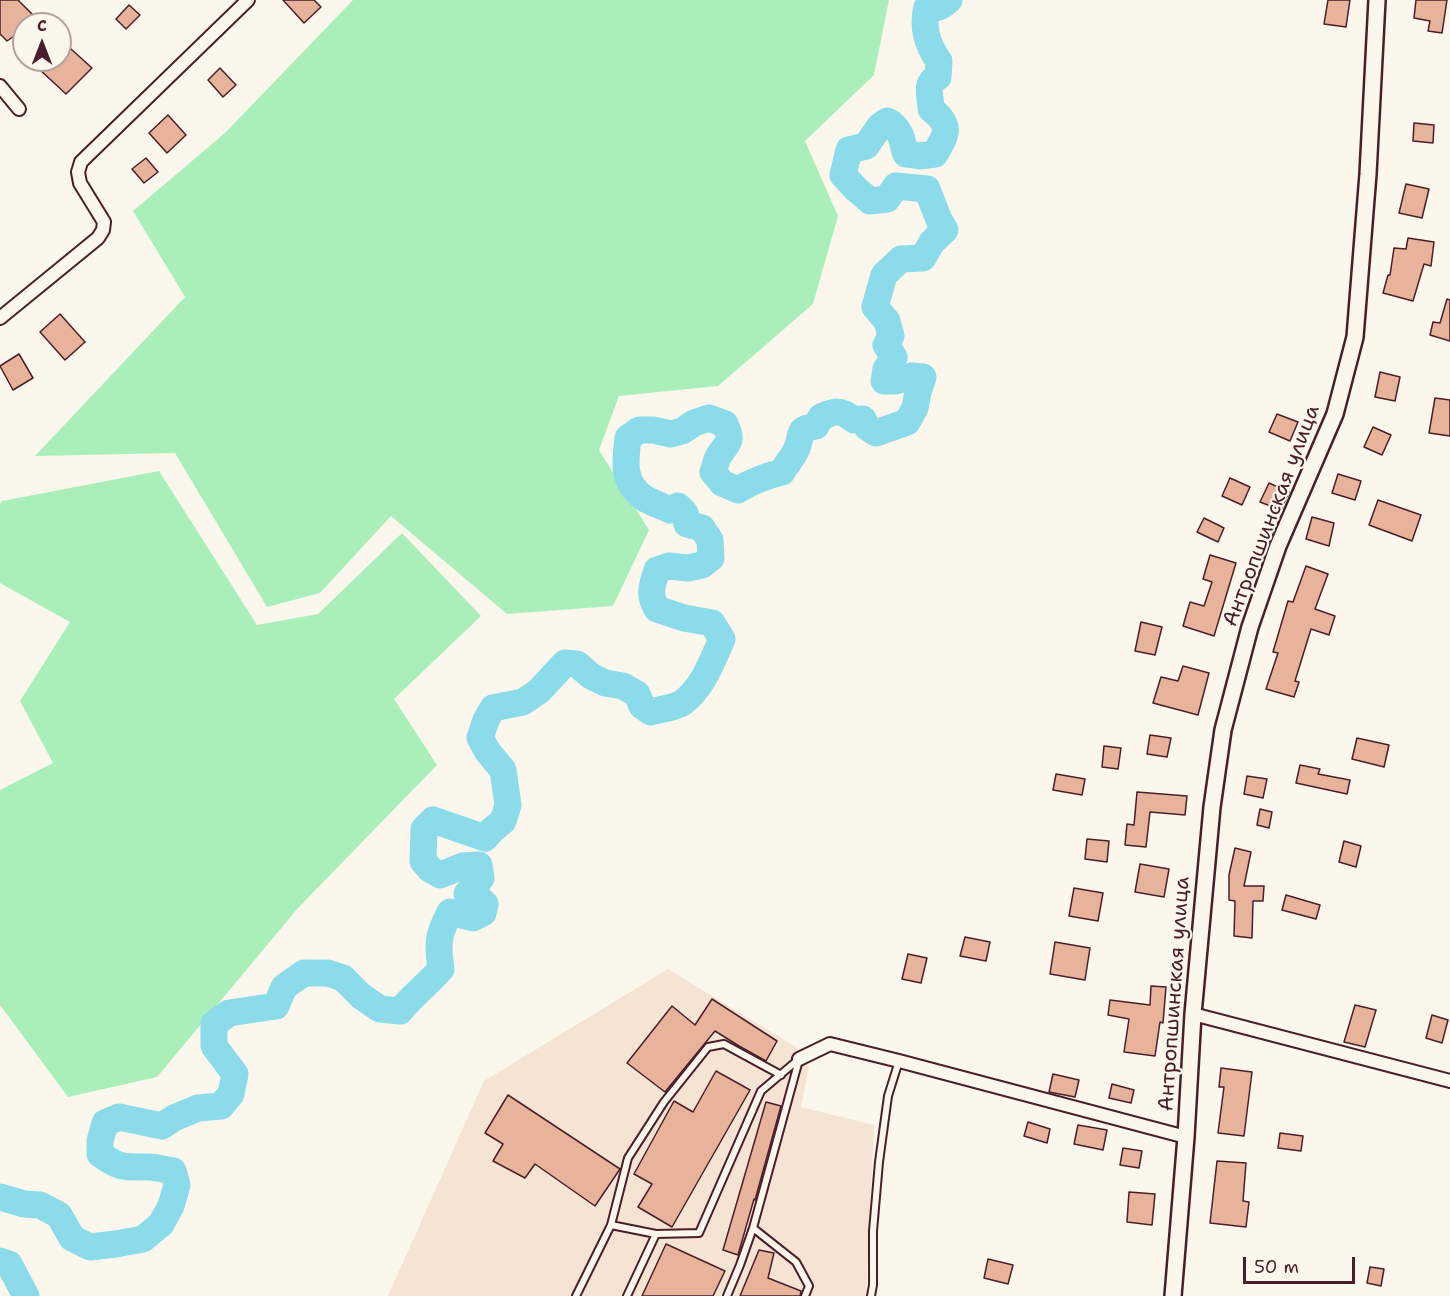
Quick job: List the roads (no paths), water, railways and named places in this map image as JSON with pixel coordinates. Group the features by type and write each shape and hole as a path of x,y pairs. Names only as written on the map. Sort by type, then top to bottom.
{"street":[{"path":"0,318 98,238 103,230 104,222 80,183 78,172 81,162 248,0"},
{"name":"Антропшинская улица","path":"1173,1296 1193,1014 1212,807 1223,730 1250,627 1278,546 1335,414 1355,337 1366,205 1377,0"},
{"path":"0,86 19,109"},
{"path":"1193,1014 1450,1081"},
{"path":"799,1059 830,1044 1186,1137"}],"lane":[{"path":"576,1296 611,1225 628,1158 664,1102 708,1047 724,1044 781,1075"},
{"path":"611,1225 656,1234 699,1233 761,1091 799,1059"},
{"path":"727,1296 753,1227 799,1059"},
{"path":"871,1296 873,1231 879,1162 888,1096 899,1061"},
{"path":"753,1227 796,1262 809,1286 805,1296"},
{"path":"627,1296 656,1234"}],"waterway":[{"path":"0,1197 24,1204 40,1205 59,1215 72,1238 90,1247 143,1239 161,1224 171,1206 177,1185 173,1171 152,1167 123,1166 100,1154 100,1141 105,1123 119,1117 162,1126 198,1108 221,1106 231,1094 235,1074 214,1046 214,1024 229,1013 276,1006 284,987 304,973 328,973 343,978 361,996 380,1009 400,1011 441,969 440,939 450,912 473,918 483,913 485,904 478,897 467,894 481,878 479,865 463,866 440,875 430,869 423,861 424,829 433,820 485,838 503,821 508,805 503,770 480,738 493,708 523,702 539,691 565,663 577,664 591,676 605,683 623,686 637,694 642,706 651,712 679,705 696,690 722,639 712,623 684,618 657,609 652,599 652,590 657,570 669,566 688,568 702,565 711,558 710,540 702,528 687,524 685,513 678,506 670,510 647,500 632,486 627,471 628,438 639,430 671,434 709,418 725,424 729,439 718,457 713,472 722,483 738,490 759,479 782,472 796,451 803,430 816,426 821,417 838,412 854,420 863,419 867,427 876,433 907,422 915,408 923,377 911,376 896,381 884,381 886,369 894,357 886,345 891,336 887,321 875,307 884,275 901,259 923,258 932,242 945,230 927,189 896,186 887,199 870,201 843,175 849,150 866,146 880,126 887,121 898,131 906,154 920,156 935,154 945,135 945,125 931,109 929,90 931,83 938,77 939,61 931,48 925,21 927,7 939,7 949,0"},
{"path":"0,1261 9,1264 26,1296"}]}
